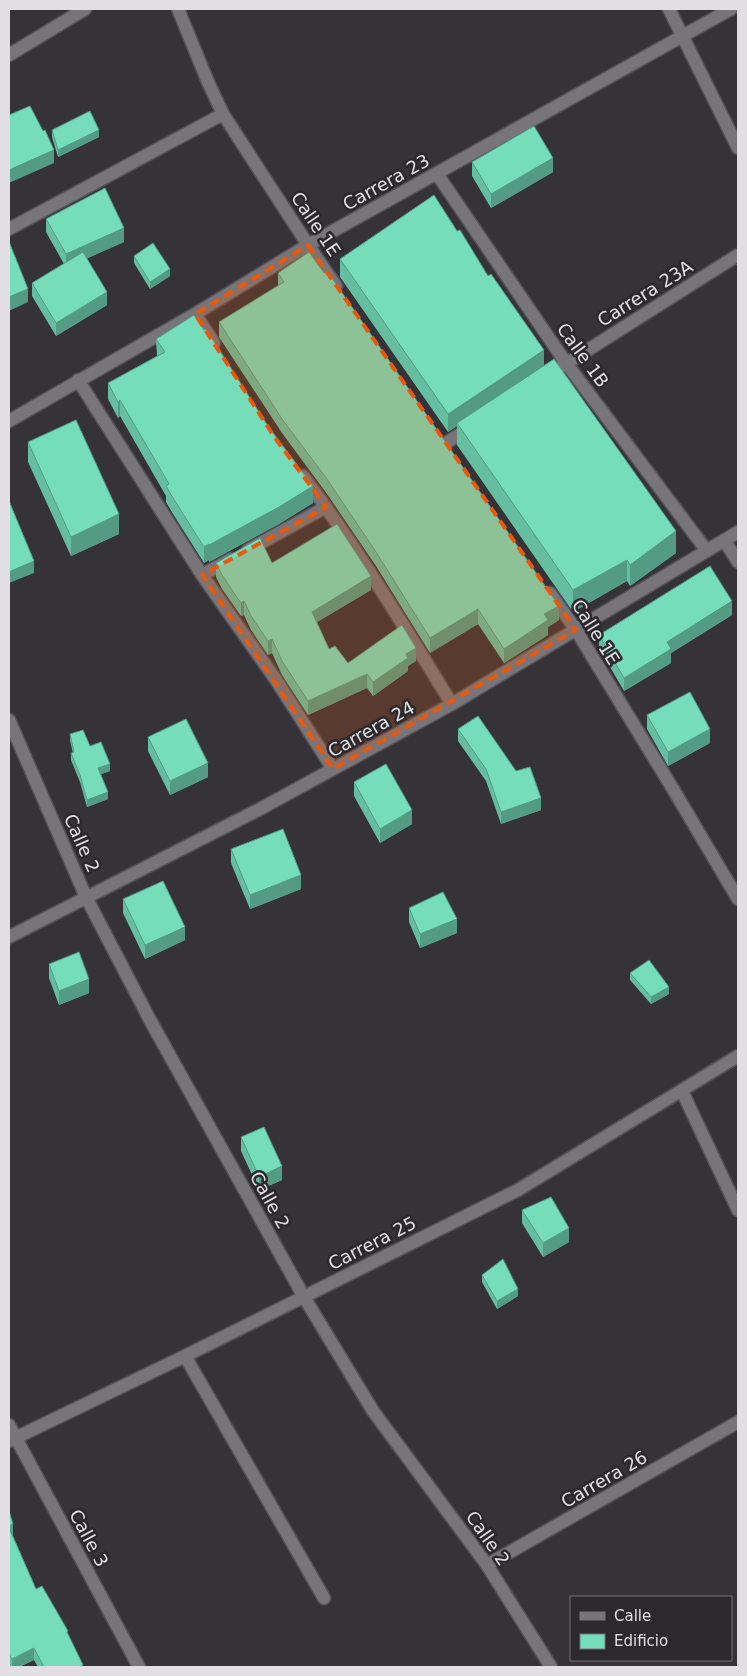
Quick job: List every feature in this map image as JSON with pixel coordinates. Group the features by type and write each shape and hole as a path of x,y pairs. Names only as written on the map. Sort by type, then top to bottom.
{"street":[{"path":"9,55 84,9"},
{"path":"670,9 738,148"},
{"name":"Carrera 23","path":"9,421 195,314 308,245 731,9"},
{"name":"Calle 1E","path":"183,10 208,82 223,114 341,293"},
{"path":"9,229 223,114"},
{"name":"Calle 1B","path":"437,174 566,363 707,551"},
{"name":"Carrera 23A","path":"550,374 738,255"},
{"path":"195,314 222,356"},
{"path":"78,380 202,575 276,680 333,769"},
{"path":"446,443 478,422"},
{"path":"297,469 326,507 369,571 452,704"},
{"path":"202,575 326,507"},
{"name":"Carrera 24","path":"9,937 260,809 452,704 738,532"},
{"path":"724,540 738,562"},
{"name":"Calle 1E","path":"542,581 576,630 738,899"},
{"name":"Calle 2","path":"9,720 86,897 150,1020 304,1296 373,1411 487,1565 551,1667"},
{"name":"Carrera 25","path":"12,1439 185,1356 518,1190 738,1056"},
{"path":"682,1091 738,1210"},
{"path":"185,1356 324,1598"},
{"name":"Carrera 26","path":"487,1565 738,1422"},
{"name":"Calle 3","path":"9,1426 12,1439 139,1667"}],"highlighted area":[{"path":"308,245 576,630 333,769 202,575 326,507 275,438 195,314"}],"building":[{"path":"30,106 43,131 45,130 54,150 9,170 9,115"},
{"path":"90,111 99,130 58,150 52,130"},
{"path":"534,126 553,158 491,194 472,162"},
{"path":"105,188 124,228 66,254 46,219"},
{"path":"434,195 457,231 460,230 488,276 491,274 544,350 448,414 340,259"},
{"path":"153,243 170,269 150,282 134,256"},
{"path":"9,245 28,289 9,297"},
{"path":"83,252 107,292 56,323 32,283"},
{"path":"309,252 324,273 327,271 559,606 544,614 548,620 504,649 478,609 430,638 376,552 327,479 282,419 219,322 284,282 278,273"},
{"path":"194,315 204,330 206,329 268,426 313,486 279,507 204,547 173,498 166,486 169,484 108,383 165,352 156,339"},
{"path":"554,359 676,531 630,565 627,560 573,590 457,423"},
{"path":"76,420 119,514 71,537 28,442"},
{"path":"9,501 34,561 9,572"},
{"path":"337,524 371,576 312,612 329,649 335,646 348,663 402,625 416,648 406,654 408,658 373,682 367,674 308,701 282,661 272,639 268,641 251,616 244,601 241,603 216,563 260,538 272,563"},
{"path":"710,566 732,601 667,642 671,649 624,678 599,635"},
{"path":"690,692 710,729 668,752 647,715"},
{"path":"478,716 516,771 530,767 541,798 501,812 486,769 458,729"},
{"path":"186,719 208,763 170,781 148,737"},
{"path":"83,730 90,746 101,742 110,764 98,768 108,792 87,800 71,753 74,752 70,734"},
{"path":"386,764 412,810 380,829 354,782"},
{"path":"283,829 301,875 250,895 231,849"},
{"path":"163,881 185,927 145,945 123,899"},
{"path":"443,892 457,919 420,934 409,908"},
{"path":"79,952 89,979 59,991 49,964"},
{"path":"649,960 669,987 651,997 630,973"},
{"path":"264,1127 282,1166 259,1177 241,1137"},
{"path":"551,1197 569,1228 543,1243 522,1210"},
{"path":"503,1259 518,1289 497,1301 482,1275"},
{"path":"9,1511 13,1524 9,1526"},
{"path":"9,1528 36,1589 42,1586 68,1631 83,1665 79,1667 44,1667 34,1648 12,1659 9,1654"}]}
